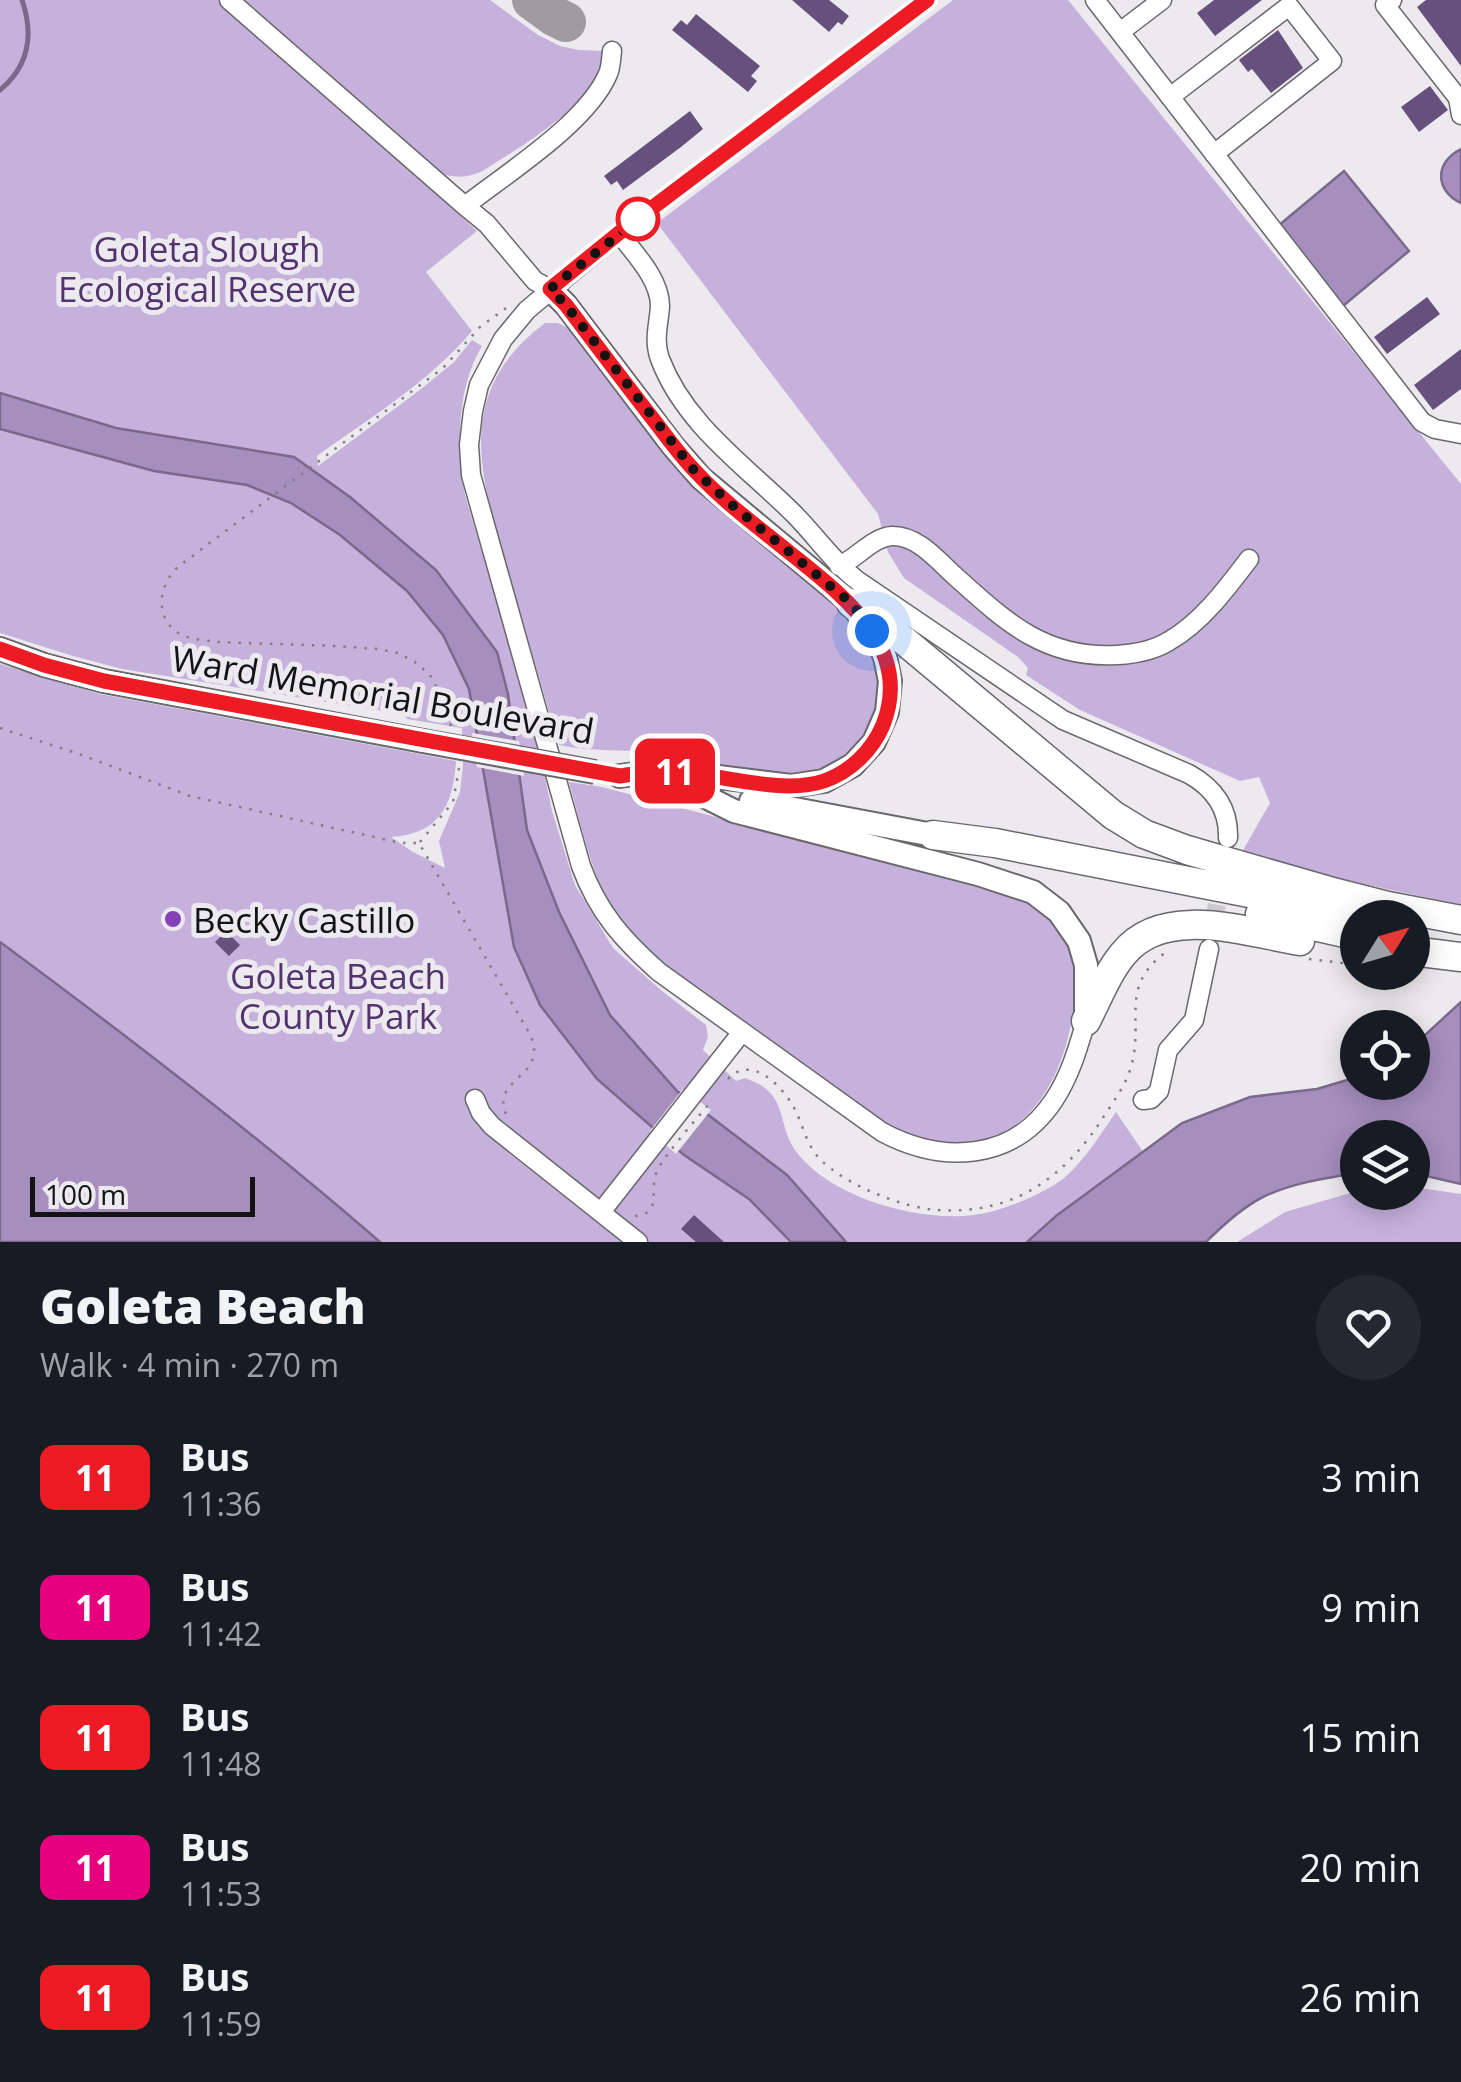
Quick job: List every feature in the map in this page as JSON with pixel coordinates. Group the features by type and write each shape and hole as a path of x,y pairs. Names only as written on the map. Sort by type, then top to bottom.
{"highway":[{"path":"851,603 889,628 1113,815 1144,834 1329,891 1461,920"},
{"name":"Ward Memorial Boulevard","path":"933,836 995,842 1340,911"},
{"name":"Ward Memorial Boulevard","path":"933,836 1340,932"},
{"path":"1430,925 1461,928"},
{"path":"1086,1021 1121,956 1141,938 1158,930 1207,926 1340,946"},
{"path":"1430,953 1461,957"}],"main road":[{"path":"550,289 701,478 851,603 879,643 890,681 883,725 868,750 853,765 824,781 778,785 662,770 620,776"},
{"name":"Ward Memorial Boulevard","path":"0,649 104,681 933,836"},
{"path":"692,790 734,811 1033,892 1059,912 1079,941 1086,965 1086,1021"}],"street":[{"path":"230,0 487,224 535,281 550,289"},
{"path":"927,0 619,233 527,310 503,340 479,385 469,445 471,475 591,893 613,926 658,972 882,1132 910,1146 934,1152 959,1154 992,1148 1040,1118 1064,1084 1086,1021"},
{"path":"1094,0 1422,422 1461,434"},
{"path":"1120,32 1162,0"},
{"path":"1392,0 1385,5 1458,98 1461,116"},
{"path":"1170,97 1289,6 1332,60 1214,154"},
{"path":"465,206 547,144 577,115 599,90 609,71 612,51"},
{"path":"619,233 640,260 659,295 656,347 660,361 714,442 793,513 839,566 858,581 1076,728 1206,784 1224,812 1228,838"},
{"path":"839,566 883,538 902,537 928,551 989,606 1030,636 1071,653 1103,655 1153,649 1181,633 1214,602 1249,558"},
{"path":"1143,1100 1151,1099 1159,1091 1168,1050 1194,1020 1208,948"},
{"path":"601,1212 742,1032"},
{"path":"475,1099 492,1126 638,1242"}],"path":[{"path":"451,726 430,675 398,653 336,646 218,642 181,634 166,620 162,594 171,574 186,560 443,368 480,326 515,302"},
{"path":"0,728 190,796 401,843 420,843"},
{"path":"420,843 454,802 460,762"},
{"path":"420,843 531,1036 534,1052 530,1065 503,1098 508,1118"},
{"path":"726,1080 742,1070"},
{"path":"633,1216 647,1214 652,1208 660,1167 715,1095"}],"green space":[{"path":"0,0 221,0 477,231 426,272 472,331 418,383 317,456 318,466 454,362 472,340 482,346 463,400 461,457 465,495 538,742 552,811 575,885 613,948 706,1025 708,1037 703,1050 736,1081 745,1078 770,1092 791,1143 813,1170 878,1204 951,1216 984,1213 1020,1202 1072,1171 1116,1112 1167,1187 1111,1242 380,1242 193,1088 0,942 0,664 100,694 456,761 451,791 440,815 421,830 391,837 445,868 439,841 460,792 463,765 462,728 407,719 403,714 122,669 0,633"},
{"path":"240,0 490,0 560,46 603,51 592,83 549,127 482,171 451,176 436,173"},
{"path":"953,0 1068,0 1461,484 1461,905 1309,872 1242,852 1270,803 1259,777 1240,781 1080,710 1026,675 1028,668 1018,657 904,578 888,552 878,514 657,223"},
{"path":"545,323 558,323 570,329 841,610 862,638 877,669 878,707 861,741 831,766 814,773 770,774 658,753 559,745 491,510 481,443 484,411 495,380 515,351"},
{"path":"569,782 602,787 1023,898 1062,931 1075,971 1070,1028 1056,1073 1044,1094 1012,1127 967,1142 916,1137 861,1107 671,971 632,935 599,882"},
{"path":"1430,1189 1461,1194 1461,1242 1237,1242 1285,1212 1340,1196 1340,1210 1430,1210"}],"shaded area":[{"path":"1461,149 1461,203 1446,191 1441,176 1446,161"},
{"path":"1344,171 1409,251 1343,306 1278,226"},
{"path":"0,393 116,428 294,457 350,497 436,570 497,652 508,694 527,830 559,912 610,1015 677,1091 787,1175 846,1242 791,1242 749,1199 684,1155 597,1079 540,1005 514,947 469,689 443,635 407,591 340,535 291,503 247,485 154,471 0,429"},
{"path":"0,942 193,1088 380,1242 0,1242"},
{"path":"1461,1002 1461,1184 1430,1177 1430,1120 1340,1120 1340,1176 1263,1197 1206,1242 1027,1242 1182,1123 1250,1097 1317,1089 1340,1082 1340,1100 1430,1100 1430,1030"}],"pier":[{"path":"472,733 519,741 524,776 477,767"},
{"path":"683,1089 711,1110 676,1154 650,1131"}],"building":[{"path":"792,0 829,0 849,16 829,32"},
{"path":"1214,0 1262,0 1215,36 1197,13"},
{"path":"1426,0 1461,0 1461,66 1417,7"},
{"path":"696,14 760,66 751,76 757,81 748,92 672,30 681,20 687,25"},
{"path":"1278,30 1303,68 1271,93 1252,69 1248,72 1239,60"},
{"path":"1430,86 1448,110 1419,132 1401,107"},
{"path":"690,111 703,129 623,190 617,181 611,185 604,176"},
{"path":"1427,297 1440,314 1387,354 1374,337"},
{"path":"1461,349 1461,389 1433,410 1414,385"},
{"path":"226,931 240,945 229,956 215,942"},
{"path":"694,1215 724,1242 696,1242 681,1229"}],"waterway":[{"path":"0,90 17,71 26,49 28,25 22,0"}],"taxiway":[{"path":"532,0 566,22"}],"tunnel":[{"path":"1209,949 1221,881"}],"bus line":[{"name":"11","path":"0,649 104,681 620,776 662,770 803,785 845,771 874,742 889,702 885,658 872,631 851,603 693,469 550,289 927,0"}],"place":[{"name":"Becky Castillo","path":"173,919"}],"route":[{"path":"638,219 645,214 550,289 693,469 851,603 872,631"}],"park label":[{"name":"Goleta Slough Ecological Reserve","path":"207,268"},
{"name":"Goleta Beach County Park","path":"338,995"}]}
